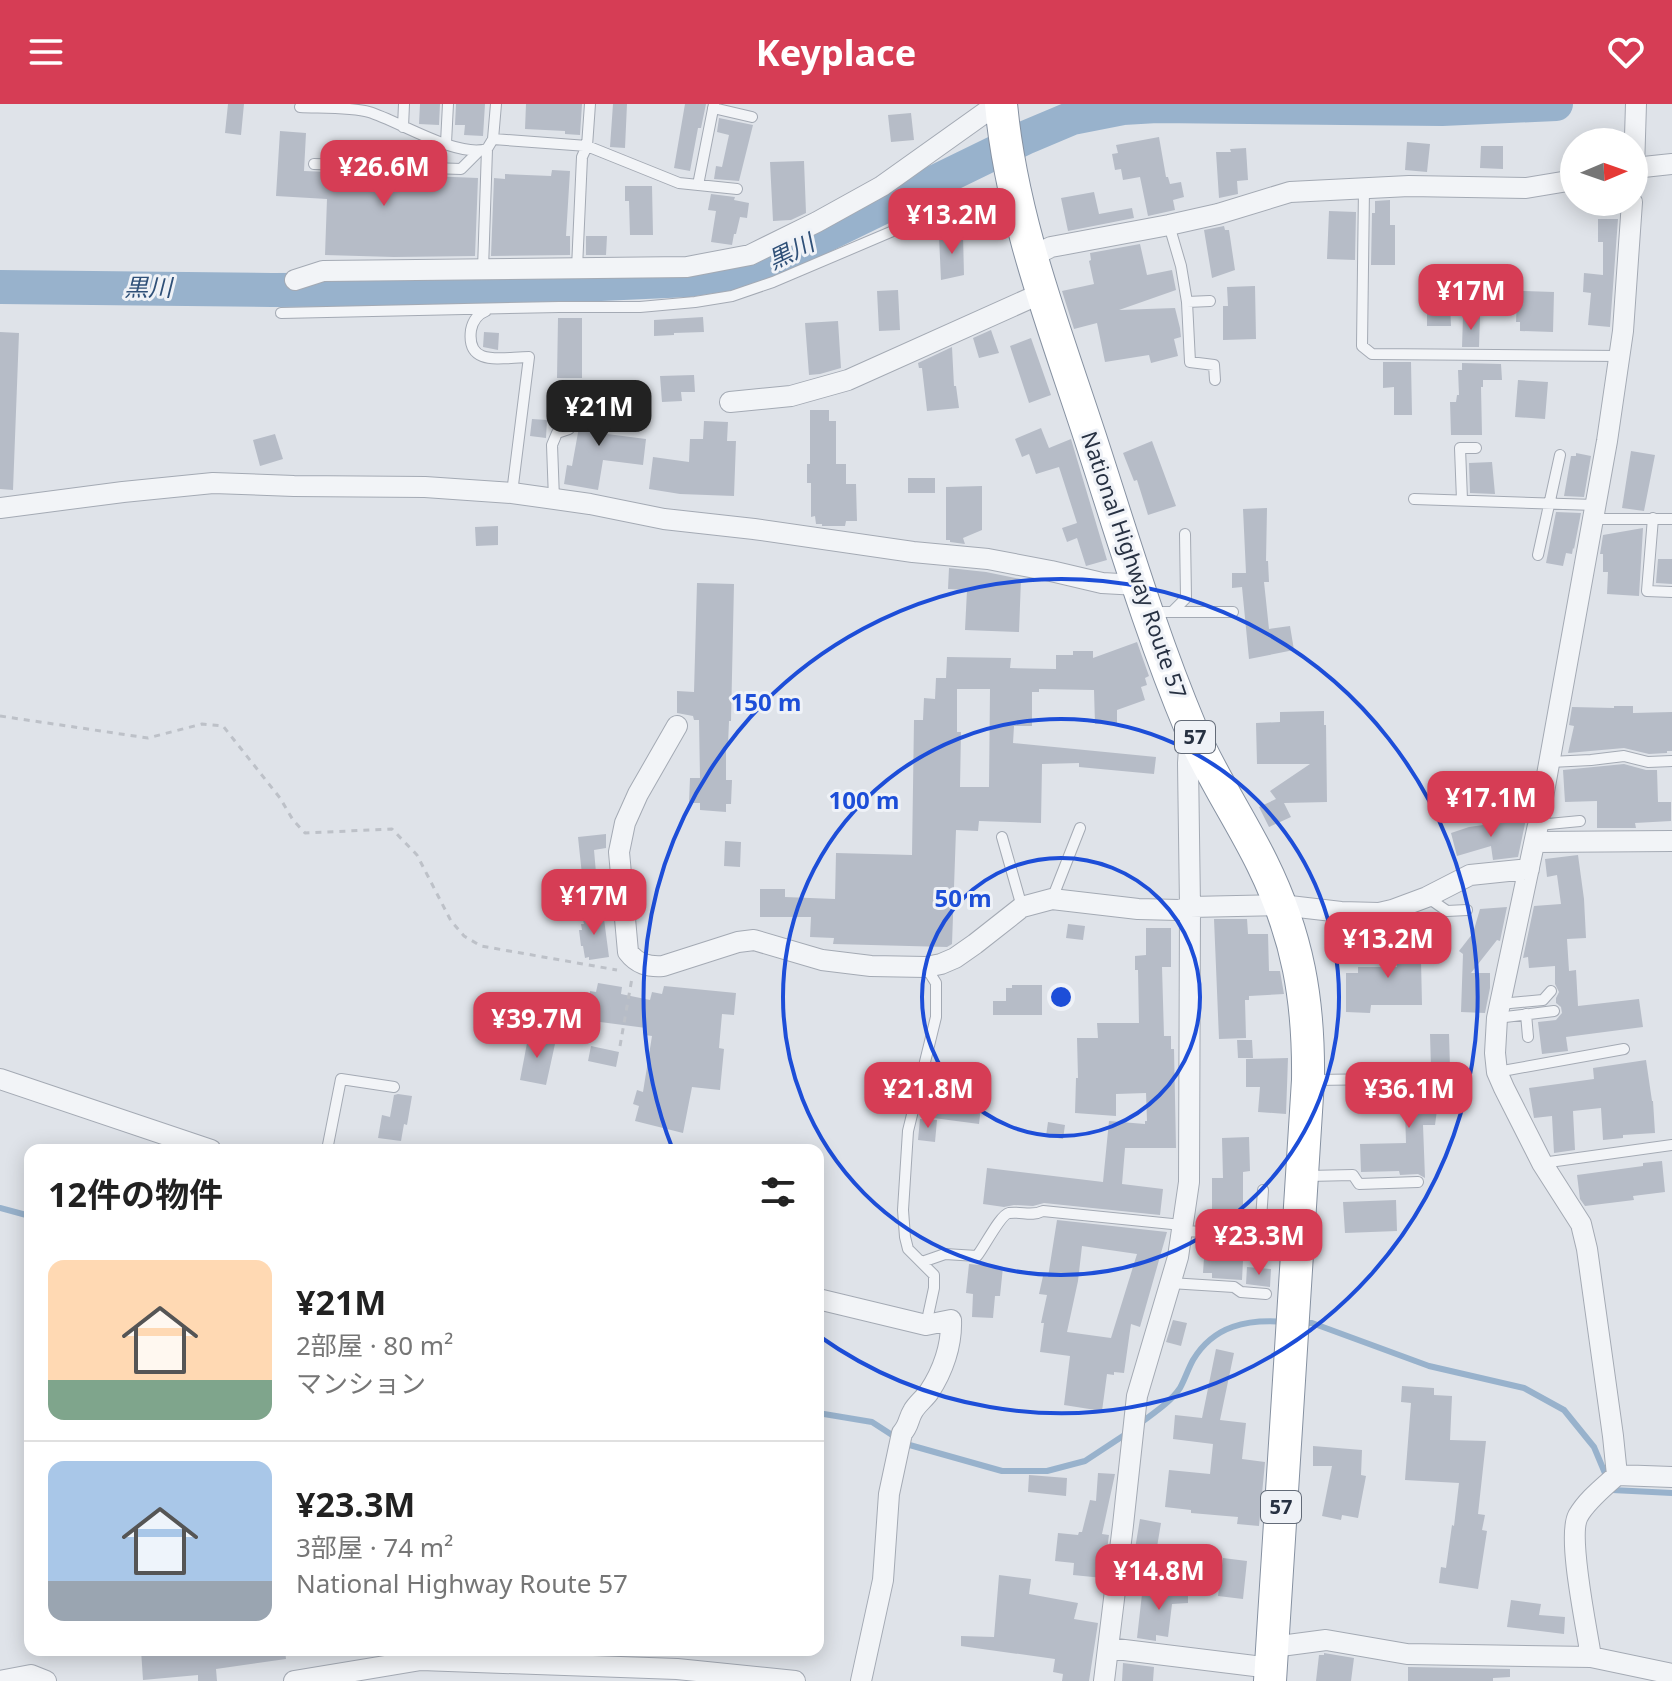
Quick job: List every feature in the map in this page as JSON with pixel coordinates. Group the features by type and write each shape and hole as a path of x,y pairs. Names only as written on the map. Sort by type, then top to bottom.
{"highway":[{"name":"National Highway Route 57","path":"1000,110 1013,186 1042,293 1153,603 1191,729 1281,905 1302,978 1308,1080 1302,1176 1284,1310 1271,1665"}],"street":[{"path":"295,280 323,271 687,267 750,255 882,186 1000,110"},
{"path":"1648,167 1672,164"},
{"path":"1031,257 1051,247 1218,214 1290,192 1409,186 1526,188 1560,182"},
{"path":"1617,1475 1581,1224 1542,1163 1504,1088 1497,1072 1495,1053 1498,1011 1537,833 1621,356 1631,216"},
{"path":"730,402 791,396 848,380 1042,293"},
{"path":"0,508 213,483 425,487 512,493 664,519 988,559 1102,583 1153,603"},
{"path":"677,726 638,794 625,823 619,852 628,952 635,961 653,967 754,940 822,960 871,966 926,967 955,958 1022,907 1052,899 1138,909 1281,905 1364,912 1392,910 1427,897 1470,875 1529,869"},
{"path":"1104,1681 1137,1396 1178,1257 1189,1182 1188,763 1191,729"},
{"path":"1537,833 1672,841"},
{"path":"0,1079 193,1144"},
{"path":"824,1300 926,1325 951,1320 952,1335 941,1371 910,1415 909,1426 902,1433 889,1494 883,1580 861,1681"},
{"path":"1591,1657 1576,1557 1574,1528 1578,1516 1617,1475 1672,1477"},
{"path":"1108,1648 1271,1665 1326,1640 1407,1654 1591,1657 1672,1674"},
{"path":"294,1681 421,1660 677,1669 795,1681"},
{"path":"0,1681 31,1675 46,1681"}],"lane":[{"path":"403,127 404,104"},
{"path":"446,143 448,104"},
{"path":"483,269 487,146 496,104"},
{"path":"577,268 582,157 587,146 590,104"},
{"path":"698,185 714,106 752,117"},
{"path":"300,107 357,107 446,143 587,146 679,183 737,189"},
{"path":"314,164 461,169 487,146"},
{"path":"281,313 640,307 732,296 1013,186"},
{"path":"1364,188 1362,346 1372,354 1621,356"},
{"path":"1169,225 1187,302 1190,362 1214,365 1215,380"},
{"path":"1187,302 1210,301"},
{"path":"492,308 474,320 471,330 473,350 483,357 529,357 512,493"},
{"path":"554,499 552,445 557,433 569,429"},
{"path":"1462,500 1460,448 1476,448"},
{"path":"1538,555 1560,455"},
{"path":"1414,499 1550,503 1594,512 1672,519"},
{"path":"1653,518 1647,591 1672,592"},
{"path":"1153,603 1186,598 1185,534"},
{"path":"1153,603 1233,612"},
{"path":"1550,762 1624,756 1648,762 1672,761"},
{"path":"1537,833 1580,821"},
{"path":"1052,899 1080,828"},
{"path":"1002,837 1022,907"},
{"path":"1427,897 1447,911 1467,910"},
{"path":"1364,912 1396,940 1401,953"},
{"path":"926,967 936,983 936,1017 908,1131 903,1210 908,1249 934,1275 926,1325"},
{"path":"1498,1011 1543,1000 1551,991"},
{"path":"1498,1011 1526,1014 1554,1011"},
{"path":"1526,1014 1528,1037"},
{"path":"1497,1072 1624,1049"},
{"path":"328,1144 341,1079 394,1087"},
{"path":"1308,1080 1386,1079"},
{"path":"1542,1163 1672,1145"},
{"path":"1302,1176 1353,1175 1359,1184 1418,1182"},
{"path":"922,1262 945,1254 977,1256 1007,1213 1034,1215 1043,1211 1260,1234 1263,1190"},
{"path":"1170,1283 1234,1287 1284,1310"}],"path":[{"path":"0,716 148,738 202,724 223,726 305,833 392,829 417,855 451,921 464,936 481,946 623,972 635,961"},
{"path":"620,1046 635,961"}],"building":[{"path":"228,104 244,104 241,135 225,133"},
{"path":"420,104 440,104 439,125 419,124"},
{"path":"456,104 485,104 483,136 464,135 465,125 455,125"},
{"path":"526,104 582,104 580,135 525,129"},
{"path":"613,104 627,104 625,148 610,147"},
{"path":"685,104 706,104 690,171 674,168"},
{"path":"911,113 914,140 891,142 888,115"},
{"path":"719,118 753,125 739,181 714,179 716,166 722,167 729,135 717,132"},
{"path":"280,131 306,133 304,171 478,178 475,256 325,255 327,199 276,196"},
{"path":"1159,137 1166,177 1170,184 1181,182 1184,197 1173,200 1175,210 1148,216 1140,177 1123,180 1121,169 1115,170 1112,154 1118,153 1116,145"},
{"path":"1407,142 1430,144 1427,172 1405,170"},
{"path":"1481,146 1503,146 1503,169 1480,168"},
{"path":"1246,148 1248,180 1237,181 1238,194 1219,198 1216,152"},
{"path":"804,161 806,213 791,220 773,221 770,162"},
{"path":"552,170 570,171 566,236 570,236 570,255 491,256 494,178 505,179 505,174 551,176"},
{"path":"625,186 652,186 653,235 630,235 629,201 625,201"},
{"path":"1094,192 1099,214 1132,208 1134,218 1068,231 1061,198"},
{"path":"711,194 735,197 734,200 749,203 747,218 740,217 732,245 711,242 716,211 708,210"},
{"path":"1390,200 1390,225 1395,225 1395,265 1371,265 1375,201"},
{"path":"1329,211 1356,212 1355,260 1327,259"},
{"path":"1598,219 1618,219 1610,327 1588,325 1591,293 1583,292 1584,273 1603,275 1603,242 1598,242"},
{"path":"1224,226 1225,230 1229,230 1235,270 1212,278 1204,230"},
{"path":"963,235 964,275 941,280 939,236"},
{"path":"586,236 607,236 606,255 586,255"},
{"path":"1140,244 1147,275 1172,270 1176,290 1119,310 1175,308 1181,337 1174,339 1178,356 1151,363 1149,355 1105,362 1097,323 1074,329 1062,291 1094,284 1090,253"},
{"path":"1433,281 1449,281 1451,326 1427,326 1427,294 1433,294"},
{"path":"1255,286 1256,339 1223,340 1223,306 1228,306 1227,287"},
{"path":"898,290 900,330 879,331 877,291"},
{"path":"1523,291 1554,292 1553,332 1520,331 1520,322 1516,322 1517,298 1521,298"},
{"path":"1463,316 1480,316 1479,347 1462,347"},
{"path":"703,317 704,332 654,336 654,320"},
{"path":"558,318 582,318 582,378 557,378"},
{"path":"838,321 841,368 809,375 805,323"},
{"path":"991,330 999,353 979,358 973,338"},
{"path":"0,332 19,333 13,490 0,489"},
{"path":"484,332 499,333 498,350 483,347"},
{"path":"1031,338 1051,395 1029,403 1010,346"},
{"path":"952,347 954,386 959,408 927,411 922,368 918,363"},
{"path":"1383,362 1411,362 1412,415 1394,415 1394,387 1383,388"},
{"path":"1462,363 1501,364 1502,380 1483,380 1481,387 1482,435 1451,435 1450,402 1456,402 1459,395 1458,370 1462,370"},
{"path":"694,375 695,392 681,392 682,401 662,402 660,376"},
{"path":"1518,380 1548,382 1545,419 1515,417"},
{"path":"580,405 610,408 607,434 646,439 643,465 603,460 598,490 564,484 567,465 572,466"},
{"path":"810,410 829,410 829,421 836,421 836,464 846,464 846,484 856,484 857,521 846,521 845,526 822,526 816,524 815,516 811,517 811,483 807,483"},
{"path":"532,419 547,420 546,438 530,436"},
{"path":"704,421 728,422 727,441 736,441 734,496 680,494 649,489 653,457 689,462 690,439 703,439"},
{"path":"1041,428 1049,448 1071,439 1107,560 1086,566 1077,538 1067,542 1062,528 1077,523 1059,467 1036,474 1029,454 1022,457 1015,439"},
{"path":"275,434 283,459 260,466 253,440"},
{"path":"1152,441 1176,506 1148,515 1137,480 1134,481 1123,453"},
{"path":"1631,451 1655,455 1644,511 1622,508"},
{"path":"1576,453 1591,456 1584,497 1564,496 1571,456 1576,456"},
{"path":"1492,462 1495,494 1470,493 1469,463"},
{"path":"908,478 935,478 935,493 908,493"},
{"path":"982,486 982,530 963,538 965,544 946,540 946,487"},
{"path":"1267,508 1266,561 1269,582 1264,582 1269,629 1290,626 1294,650 1249,659 1242,587 1232,588 1232,573 1246,573 1243,509"},
{"path":"1556,512 1581,513 1574,549 1572,554 1566,553 1563,566 1546,563"},
{"path":"498,526 498,545 476,546 475,527"},
{"path":"1643,528 1639,596 1607,594 1608,572 1603,572 1603,554 1600,554 1603,535"},
{"path":"1658,559 1672,559 1672,584 1656,583"},
{"path":"949,568 1021,579 1019,632 965,630 967,590 948,589"},
{"path":"697,583 734,584 731,721 726,745 726,780 732,780 731,804 726,804 726,812 700,810 700,803 689,803 690,778 700,778 699,720 677,713 677,691 694,692"},
{"path":"1137,642 1149,676 1145,678 1147,685 1141,687 1145,700 1117,710 1117,724 1095,724 1094,690 1039,689 1039,692 1032,692 1032,726 1014,726 1013,743 1156,757 1154,774 1079,767 1079,763 1042,764 1041,823 979,821 978,831 956,830 952,944 947,947 833,944 834,938 810,937 811,917 760,917 760,889 785,889 785,897 835,899 836,853 912,855 914,720 923,720 924,698 935,699 936,678 946,678 947,657 1011,658 1010,668 1056,669 1056,655 1093,651 1093,658","holes":["957,689 990,689 989,787 960,787 961,732 957,732"]},
{"path":"1633,706 1633,713 1672,712 1672,751 1649,754 1624,748 1568,753 1574,726 1569,725 1572,707"},
{"path":"1324,711 1327,802 1284,803 1291,817 1269,827 1259,807 1276,799 1270,791 1310,764 1257,764 1256,723 1280,722 1280,712"},
{"path":"1624,764 1657,770 1658,802 1671,802 1671,821 1635,823 1636,828 1597,828 1597,801 1565,802 1563,770"},
{"path":"1526,819 1518,857 1493,860 1491,846 1457,856 1451,833 1469,827"},
{"path":"606,834 606,848 594,850 596,873 582,875 578,837"},
{"path":"725,841 741,842 740,867 724,866"},
{"path":"1578,855 1586,938 1567,939 1569,971 1576,970 1578,1006 1639,999 1643,1027 1566,1037 1568,1051 1542,1054 1538,1022 1556,1020 1562,1013 1556,1003 1559,992 1555,984 1555,966 1529,968 1528,957 1523,958 1534,906 1561,904 1557,875 1547,877 1545,859"},
{"path":"1507,907 1500,941 1497,940 1471,973 1490,973 1485,1013 1461,1012 1463,954 1459,951 1473,933 1480,909"},
{"path":"601,913 609,957 589,960 589,957 585,958 581,946 579,930 584,924 582,916"},
{"path":"1214,919 1247,919 1248,934 1268,934 1269,971 1280,971 1284,994 1249,996 1249,1000 1245,1000 1246,1038 1219,1039"},
{"path":"1418,919 1422,1005 1371,1005 1370,1013 1346,1012 1346,973 1358,973 1358,967 1397,967 1396,963 1407,963 1409,953 1404,920"},
{"path":"1068,924 1085,926 1083,940 1066,938"},
{"path":"1146,928 1171,928 1171,967 1162,967 1164,1036 1171,1036 1171,1049 1174,1049 1176,1148 1125,1148 1122,1184 1163,1189 1160,1215 1044,1203 1004,1207 983,1204 987,1168 1103,1182 1109,1121 1145,1124 1147,1121 1146,1093 1116,1094 1116,1116 1075,1113 1077,1038 1098,1038 1097,1023 1139,1023 1135,956 1146,955"},
{"path":"598,983 622,987 621,994 650,1000 652,992 662,994 664,986 736,993 734,1015 722,1014 719,1048 724,1049 720,1090 692,1087 683,1133 635,1121 639,1106 633,1104 637,1090 643,1092 652,1036 645,1035 646,1028 585,1020 590,991 596,992"},
{"path":"1012,985 1042,985 1042,1015 993,1015 993,1001 1006,1001 1006,988 1012,988"},
{"path":"532,1033 547,1037 546,1042 555,1044 546,1085 520,1080 528,1038"},
{"path":"1430,1034 1449,1034 1450,1068 1431,1068"},
{"path":"1237,1040 1252,1040 1253,1058 1238,1058"},
{"path":"591,1046 619,1052 616,1067 588,1061"},
{"path":"1288,1058 1286,1114 1258,1112 1260,1087 1246,1087 1246,1059"},
{"path":"1646,1060 1655,1133 1603,1140 1601,1108 1573,1111 1575,1150 1554,1153 1552,1116 1534,1118 1529,1088 1594,1079 1593,1068"},
{"path":"932,1076 984,1082 979,1124 926,1117"},
{"path":"1444,1076 1444,1110 1437,1110 1435,1125 1423,1125 1425,1178 1418,1174 1400,1175 1399,1171 1361,1172 1360,1144 1406,1143 1404,1077"},
{"path":"394,1095 412,1096 401,1141 378,1138 382,1115 390,1117"},
{"path":"920,1119 937,1120 935,1142 918,1140"},
{"path":"1048,1122 1065,1125 1063,1139 1046,1136"},
{"path":"1249,1137 1250,1171 1243,1172 1243,1225 1212,1224 1212,1178 1223,1178 1222,1138"},
{"path":"1662,1161 1665,1192 1633,1196 1634,1200 1585,1206 1580,1199 1577,1175"},
{"path":"1396,1200 1397,1231 1345,1233 1343,1202"},
{"path":"1057,1220 1167,1232 1140,1327 1131,1324 1124,1373 1107,1374 1102,1411 1064,1405 1070,1356 1040,1352 1044,1323 1041,1323 1047,1295 1039,1294 1043,1276 1048,1277","holes":["1082,1246 1137,1254 1111,1338 1067,1332"]},
{"path":"1213,1240 1244,1241 1242,1280 1212,1278 1212,1273 1203,1273 1204,1258 1212,1258"},
{"path":"969,1264 1003,1267 1000,1296 995,1296 993,1318 972,1317 973,1294 966,1293"},
{"path":"1247,1267 1271,1269 1270,1287 1246,1284"},
{"path":"1173,1320 1187,1323 1181,1346 1166,1342"},
{"path":"1216,1349 1234,1353 1220,1420 1246,1423 1242,1459 1265,1462 1259,1526 1237,1524 1238,1517 1191,1513 1191,1510 1165,1507 1169,1470 1210,1474 1213,1444 1173,1439 1175,1415 1202,1418"},
{"path":"1402,1386 1434,1388 1434,1395 1452,1396 1450,1440 1486,1441 1478,1514 1485,1515 1482,1530 1487,1531 1478,1589 1439,1583 1441,1567 1446,1568 1459,1483 1405,1480 1411,1403 1401,1402"},
{"path":"1313,1446 1362,1450 1361,1475 1366,1476 1358,1518 1342,1515 1341,1520 1322,1516 1332,1466 1313,1466"},
{"path":"1098,1473 1115,1474 1102,1534 1109,1535 1103,1578 1073,1575 1074,1563 1055,1561 1058,1533 1078,1535 1082,1532 1090,1500 1096,1501"},
{"path":"1029,1475 1067,1478 1066,1496 1028,1492"},
{"path":"1140,1519 1161,1523 1156,1553 1135,1549"},
{"path":"1223,1558 1247,1561 1243,1599 1218,1596"},
{"path":"999,1575 1031,1579 1029,1594 1078,1603 1074,1619 1098,1623 1089,1681 1062,1681 1063,1674 1053,1672 1055,1659 961,1646 961,1636 994,1637"},
{"path":"1156,1586 1188,1589 1188,1603 1172,1604 1168,1637 1156,1635 1156,1641 1137,1638 1142,1594 1155,1596"},
{"path":"1511,1600 1541,1604 1539,1615 1565,1617 1564,1634 1507,1627"},
{"path":"1324,1653 1354,1658 1351,1681 1316,1681 1319,1655"},
{"path":"141,1656 286,1656 286,1659 216,1669 217,1681 198,1681 198,1675 143,1680"},
{"path":"1123,1663 1154,1667 1153,1681 1122,1681"},
{"path":"1408,1667 1510,1669 1510,1677 1493,1678 1493,1681 1408,1681"}],"waterway":[{"name":"黒川","path":"0,287 492,289 689,280 754,270 1072,118 1123,108 1157,106 1442,109 1556,104"},
{"path":"0,1208 24,1214"},
{"path":"1138,1425 1176,1393 1193,1360 1211,1339 1245,1323 1285,1322"},
{"path":"1304,1323 1312,1323 1429,1366 1524,1388 1564,1410 1594,1447 1607,1478"},
{"path":"824,1414 872,1422 906,1444 1002,1471 1047,1471 1085,1461 1126,1434"},
{"path":"1611,1488 1672,1493"}]}
